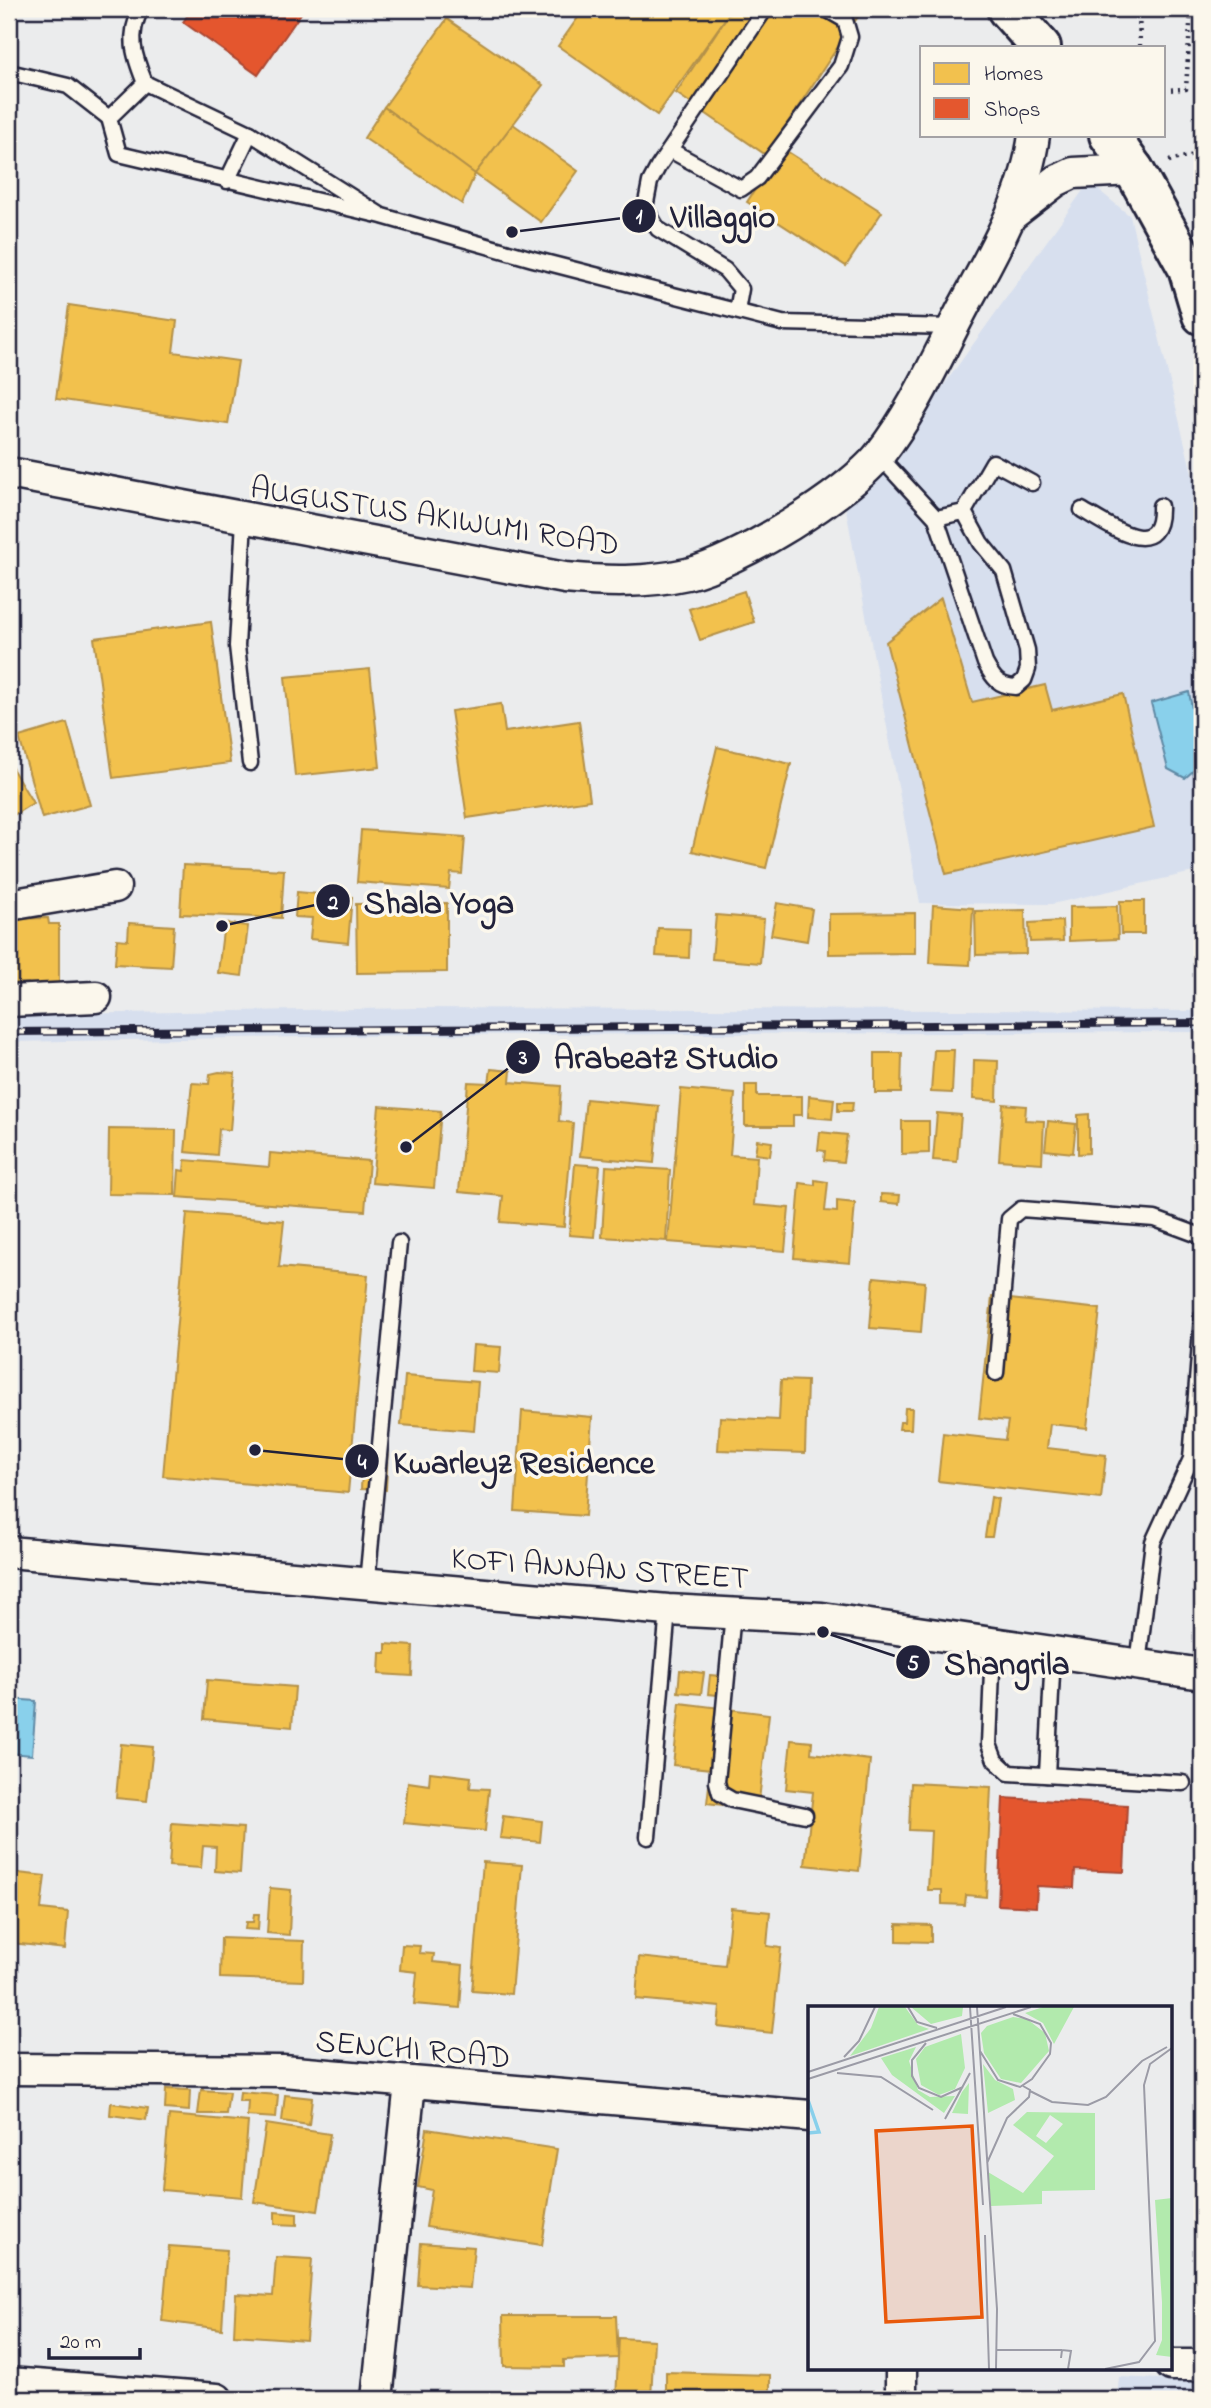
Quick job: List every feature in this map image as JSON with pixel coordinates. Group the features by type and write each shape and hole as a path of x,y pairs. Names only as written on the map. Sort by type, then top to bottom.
{"main road":[{"path":"1016,24 1040,46"},
{"path":"1110,136 1134,170 1188,268 1202,314"}],"street":[{"name":"AUGUSTUS AKIWUMI ROAD","path":"9,473 244,520 565,578 622,583 689,573 747,548 818,508 879,456 926,385 1012,215 1034,136"},
{"name":"AUGUSTUS AKIWUMI ROAD","path":"1012,215 1056,181 1073,173 1134,170"},
{"path":"9,905 115,887"},
{"path":"9,1001 96,997"},
{"name":"KOFI ANNAN STREET","path":"9,1552 668,1610 822,1618 993,1646 1196,1669"},
{"name":"SENCHI ROAD","path":"9,2069 282,2071 808,2116"},
{"path":"377,2399 410,2082"},
{"path":"901,2370 901,2399"},
{"path":"9,2383 217,2399"}],"lane":[{"path":"141,9 132,35 132,50 145,83 250,133 382,216"},
{"path":"737,311 741,289 725,270 658,229 645,208 650,182 765,9"},
{"path":"670,150 741,189 757,178 841,66 850,37 845,20 825,9"},
{"path":"9,72 68,86 109,118 118,154 382,216 533,259 782,323 953,327"},
{"path":"109,118 145,83"},
{"path":"227,181 250,133"},
{"path":"879,456 936,518 985,663 994,680 1004,687 1016,687 1024,680 1028,669 1027,650 1020,624 1004,571 982,543 964,512"},
{"path":"936,518 964,512 993,462 1032,483"},
{"path":"1082,510 1132,537 1144,538 1154,532 1161,518 1160,506"},
{"path":"244,520 237,646 250,763"},
{"path":"996,1373 1009,1219 1021,1209 1155,1219 1202,1236 1202,1239"},
{"path":"367,1583 399,1243"},
{"path":"1138,1664 1153,1542 1191,1459 1202,1317"},
{"path":"648,1837 668,1610"},
{"path":"733,1613 717,1782 720,1793 732,1800 806,1815"},
{"path":"993,1646 989,1744 996,1760 1009,1773 1184,1783"},
{"path":"1047,1775 1054,1653"}],"path":[{"path":"1139,9 1140,46"},
{"path":"1166,90 1186,89 1191,9"}],"shaded area":[{"path":"1089,182 1130,216 1202,515 1202,870 1052,904 920,903 845,504 919,420"},
{"path":"414,1008 1202,1011 1202,1032 415,1035 9,1042 9,1015"},
{"path":"1119,2377 1202,2381 1202,2399 1117,2399"}],"water":[{"path":"1189,692 1202,763 1185,778 1168,769 1151,703"},
{"path":"9,1699 36,1701 32,1755 9,1753"}],"building: Homes":[{"path":"584,9 732,9 657,115 558,46"},
{"path":"732,9 863,9 766,155 676,93"},
{"path":"447,19 543,85 475,174 384,107"},
{"path":"384,107 475,174 462,204 364,138"},
{"path":"513,124 578,171 541,222 475,174"},
{"path":"782,148 882,212 846,266 747,202"},
{"path":"69,305 177,321 173,352 238,361 228,424 56,399"},
{"path":"744,591 754,622 700,640 689,609"},
{"path":"941,598 972,702 1045,685 1052,710 1123,694 1154,827 946,874 886,642"},
{"path":"211,622 230,763 113,778 94,638"},
{"path":"370,669 380,767 295,776 285,677"},
{"path":"501,704 505,732 579,721 590,800 467,818 451,711"},
{"path":"67,723 90,805 42,818 19,737"},
{"path":"717,747 791,764 766,868 692,851"},
{"path":"9,763 33,803 9,818"},
{"path":"361,830 465,837 462,874 451,873 449,889 357,882"},
{"path":"183,865 284,870 281,918 180,914"},
{"path":"297,892 352,897 348,943 310,939 312,918 295,917"},
{"path":"1120,901 1144,901 1144,934 1121,934"},
{"path":"447,903 447,972 357,973 356,904"},
{"path":"777,903 812,909 807,941 771,935"},
{"path":"933,905 973,908 970,965 930,963"},
{"path":"1117,906 1118,939 1069,941 1069,907"},
{"path":"1025,910 1026,954 976,955 975,911"},
{"path":"915,913 915,953 829,954 829,914"},
{"path":"716,915 764,919 760,963 712,959"},
{"path":"48,918 49,924 59,924 59,985 28,990 28,983 13,983 13,973 9,973 9,919"},
{"path":"1062,921 1063,941 1030,942 1029,923"},
{"path":"129,923 174,926 171,967 115,964 117,939 128,940"},
{"path":"224,923 248,926 242,976 218,973"},
{"path":"658,928 690,929 689,958 656,956"},
{"path":"934,1050 954,1050 952,1093 931,1092"},
{"path":"875,1053 902,1053 901,1093 875,1093"},
{"path":"974,1060 998,1061 997,1101 973,1099"},
{"path":"491,1069 511,1071 510,1082 561,1086 559,1121 573,1123 564,1227 500,1222 503,1196 459,1192 468,1082 489,1083"},
{"path":"235,1073 230,1130 219,1129 217,1155 185,1152 192,1083 209,1084 210,1074"},
{"path":"745,1085 757,1085 757,1096 802,1096 802,1115 793,1115 793,1126 745,1126"},
{"path":"681,1089 735,1094 730,1155 757,1157 754,1205 789,1208 785,1251 668,1242"},
{"path":"809,1096 834,1099 832,1119 808,1117"},
{"path":"586,1099 659,1106 654,1163 580,1156"},
{"path":"838,1102 853,1102 852,1111 838,1111"},
{"path":"1003,1104 1026,1106 1025,1120 1044,1121 1042,1163 999,1160"},
{"path":"379,1106 441,1111 434,1188 372,1183"},
{"path":"937,1113 961,1115 957,1162 933,1160"},
{"path":"1089,1114 1089,1153 1078,1154 1078,1115"},
{"path":"902,1121 929,1121 929,1153 902,1154"},
{"path":"1048,1121 1076,1124 1073,1153 1045,1150"},
{"path":"109,1129 176,1130 175,1195 108,1194"},
{"path":"820,1132 847,1135 843,1162 824,1160 825,1151 818,1150"},
{"path":"757,1140 772,1142 770,1156 755,1154"},
{"path":"270,1153 369,1161 365,1211 177,1197 179,1170 184,1171 185,1160 269,1167"},
{"path":"575,1164 600,1166 594,1237 569,1235"},
{"path":"606,1166 670,1170 666,1241 602,1237"},
{"path":"815,1180 828,1182 825,1211 837,1212 837,1201 855,1203 850,1263 794,1258 800,1183 815,1185"},
{"path":"881,1194 900,1195 899,1204 881,1202"},
{"path":"187,1213 284,1221 279,1267 368,1275 348,1493 163,1476"},
{"path":"874,1277 925,1282 921,1332 870,1328"},
{"path":"992,1297 1100,1309 1087,1428 1050,1424 1047,1448 1106,1455 1101,1499 938,1481 943,1433 1005,1440 1008,1421 979,1418"},
{"path":"473,1345 501,1347 499,1373 471,1371"},
{"path":"405,1376 478,1382 474,1431 401,1425"},
{"path":"781,1380 807,1381 805,1453 718,1450 720,1417 779,1420"},
{"path":"905,1408 912,1408 911,1429 899,1429 900,1422 904,1422"},
{"path":"522,1411 592,1417 585,1516 515,1511"},
{"path":"363,1445 388,1445 386,1490 361,1489"},
{"path":"991,1497 998,1499 992,1537 985,1537"},
{"path":"386,1644 413,1646 412,1676 379,1674 380,1653 386,1653"},
{"path":"680,1670 704,1673 701,1694 678,1692"},
{"path":"710,1675 730,1677 728,1696 708,1694"},
{"path":"207,1680 295,1687 292,1727 204,1719"},
{"path":"680,1703 769,1714 758,1809 707,1803 711,1769 673,1765"},
{"path":"791,1740 812,1742 811,1753 870,1760 859,1871 805,1865 813,1792 786,1789"},
{"path":"121,1744 153,1747 147,1801 116,1798"},
{"path":"430,1772 471,1777 470,1788 489,1789 485,1831 404,1823 408,1782 429,1785"},
{"path":"911,1783 991,1787 986,1897 966,1895 965,1905 942,1904 942,1890 928,1890 931,1831 909,1830"},
{"path":"503,1816 542,1821 540,1842 500,1838"},
{"path":"172,1823 243,1828 240,1873 215,1871 216,1847 203,1846 201,1868 169,1866"},
{"path":"483,1862 522,1865 511,1994 472,1991"},
{"path":"9,1872 45,1876 41,1909 68,1912 65,1949 12,1943"},
{"path":"270,1888 291,1890 289,1935 267,1933"},
{"path":"731,1908 770,1912 767,1946 781,1948 772,2033 718,2027 720,2007 636,1999 639,1957 725,1966"},
{"path":"254,1914 259,1914 258,1930 245,1929 246,1922 253,1922"},
{"path":"897,1924 931,1925 931,1942 897,1941"},
{"path":"221,1938 304,1941 303,1981 220,1978"},
{"path":"402,1945 420,1946 419,1953 434,1954 433,1962 463,1965 460,2008 414,2004 417,1972 400,1970"},
{"path":"166,2089 190,2090 189,2111 165,2109"},
{"path":"201,2090 229,2092 226,2114 198,2114"},
{"path":"240,2092 278,2095 276,2118 247,2116 248,2101 239,2101"},
{"path":"285,2095 312,2098 309,2125 282,2121"},
{"path":"111,2103 148,2108 146,2120 110,2115"},
{"path":"169,2115 248,2122 242,2197 162,2190"},
{"path":"266,2124 330,2134 318,2211 254,2202"},
{"path":"427,2129 557,2149 542,2245 426,2227 432,2190 418,2187"},
{"path":"275,2212 297,2214 297,2225 275,2224"},
{"path":"421,2243 474,2247 470,2288 418,2285"},
{"path":"169,2246 227,2250 222,2329 162,2321"},
{"path":"276,2257 312,2259 306,2340 234,2335 236,2294 273,2296"},
{"path":"503,2316 616,2316 618,2358 564,2360 564,2367 504,2366"},
{"path":"619,2338 654,2340 651,2399 616,2399"},
{"path":"666,2372 770,2375 770,2399 666,2399"}],"building: Shops":[{"path":"192,9 304,9 258,75 183,22"},
{"path":"1003,1798 1127,1805 1124,1872 1075,1870 1074,1888 1037,1886 1036,1907 998,1905"}],"railway":[{"path":"9,1032 1202,1023"}],"place":[{"name":"Villaggio","path":"512,232"},
{"name":"Shala Yoga","path":"222,926"},
{"name":"Arabeatz Studio","path":"406,1147"},
{"name":"Kwarleyz Residence","path":"255,1450"},
{"name":"Shangrila","path":"823,1632"}]}
